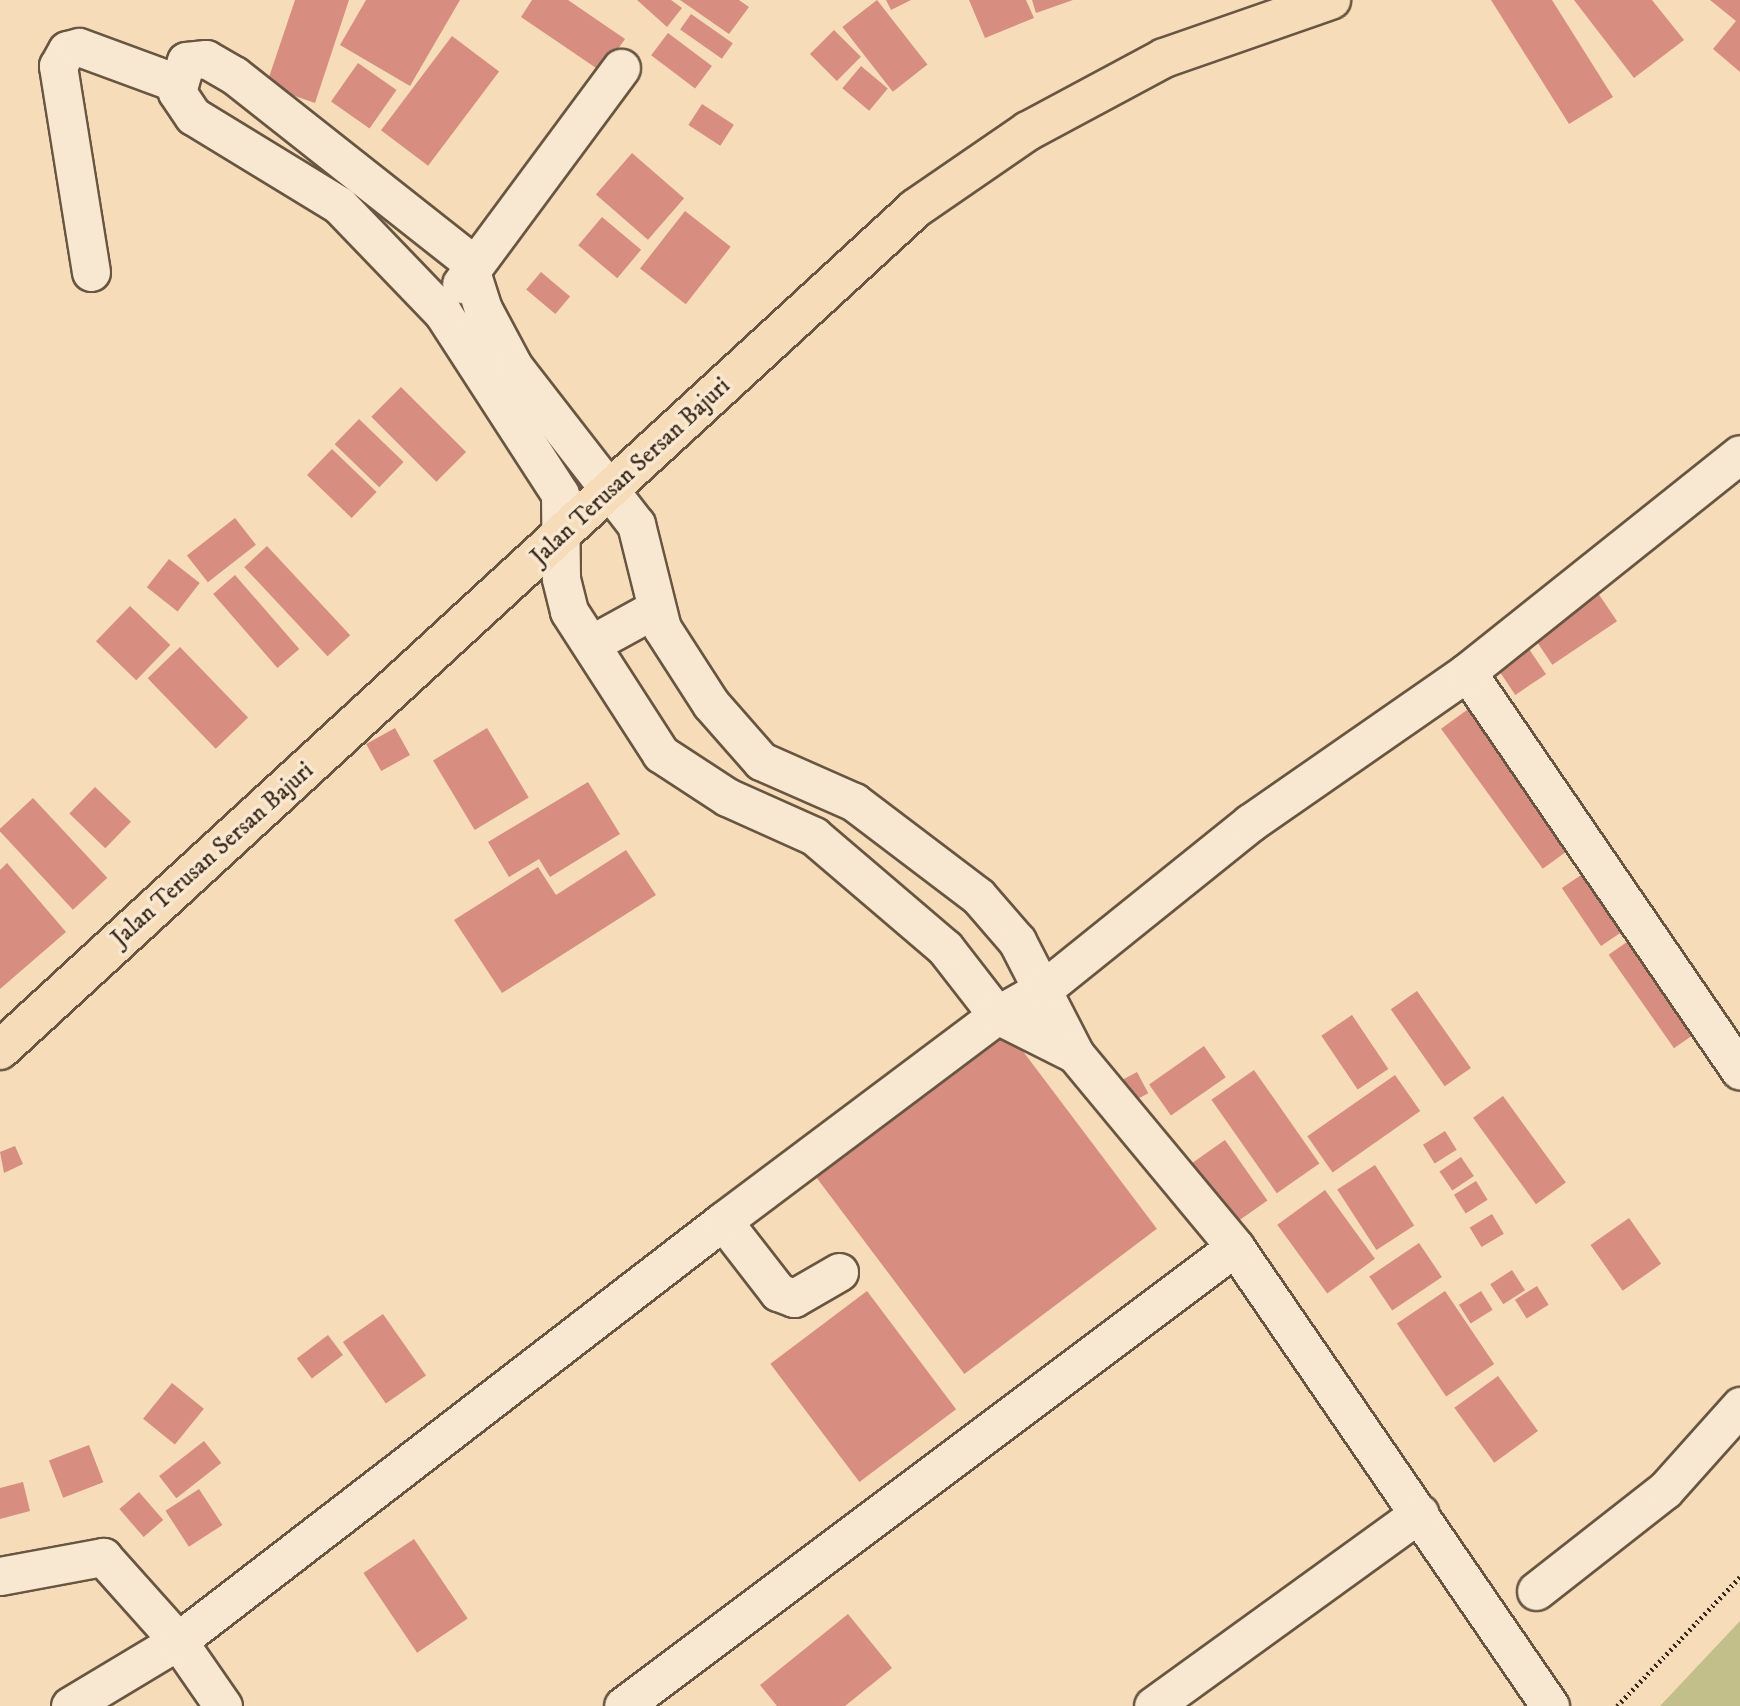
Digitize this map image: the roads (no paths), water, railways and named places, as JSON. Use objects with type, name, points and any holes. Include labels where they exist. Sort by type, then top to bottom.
[{"type":"main road","name":"Jalan Terusan Sersan Bajuri","points":[[0,1050],[563,536],[916,208],[1017,139],[1164,58],[1331,0]]},
{"type":"lane","points":[[91,272],[58,66],[67,50],[79,47],[177,83],[193,116],[340,205],[443,313],[545,465],[560,494],[564,595],[591,644],[660,754],[727,797],[814,836],[945,948],[998,1015],[1075,1054]]},
{"type":"lane","points":[[177,83],[186,61],[217,63],[472,265],[483,309],[514,367],[614,489],[636,524],[655,609],[711,704],[761,761],[854,802],[978,896],[1046,987],[1075,1054],[1235,1247],[1550,1706]]},
{"type":"lane","points":[[443,313],[472,265],[621,68]]},
{"type":"lane","points":[[70,1706],[178,1642],[723,1221],[998,1015],[1046,987],[1250,823],[1466,672],[1740,454]]},
{"type":"lane","points":[[591,644],[655,609]]},
{"type":"lane","points":[[1466,672],[1740,1070]]},
{"type":"lane","points":[[814,836],[854,802]]},
{"type":"lane","points":[[723,1221],[778,1292],[794,1298],[839,1272]]},
{"type":"lane","points":[[623,1706],[1235,1247]]},
{"type":"lane","points":[[1535,1591],[1665,1490],[1740,1406]]},
{"type":"lane","points":[[1153,1706],[1420,1513]]},
{"type":"lane","points":[[0,1576],[103,1557],[178,1642],[223,1706]]}]
